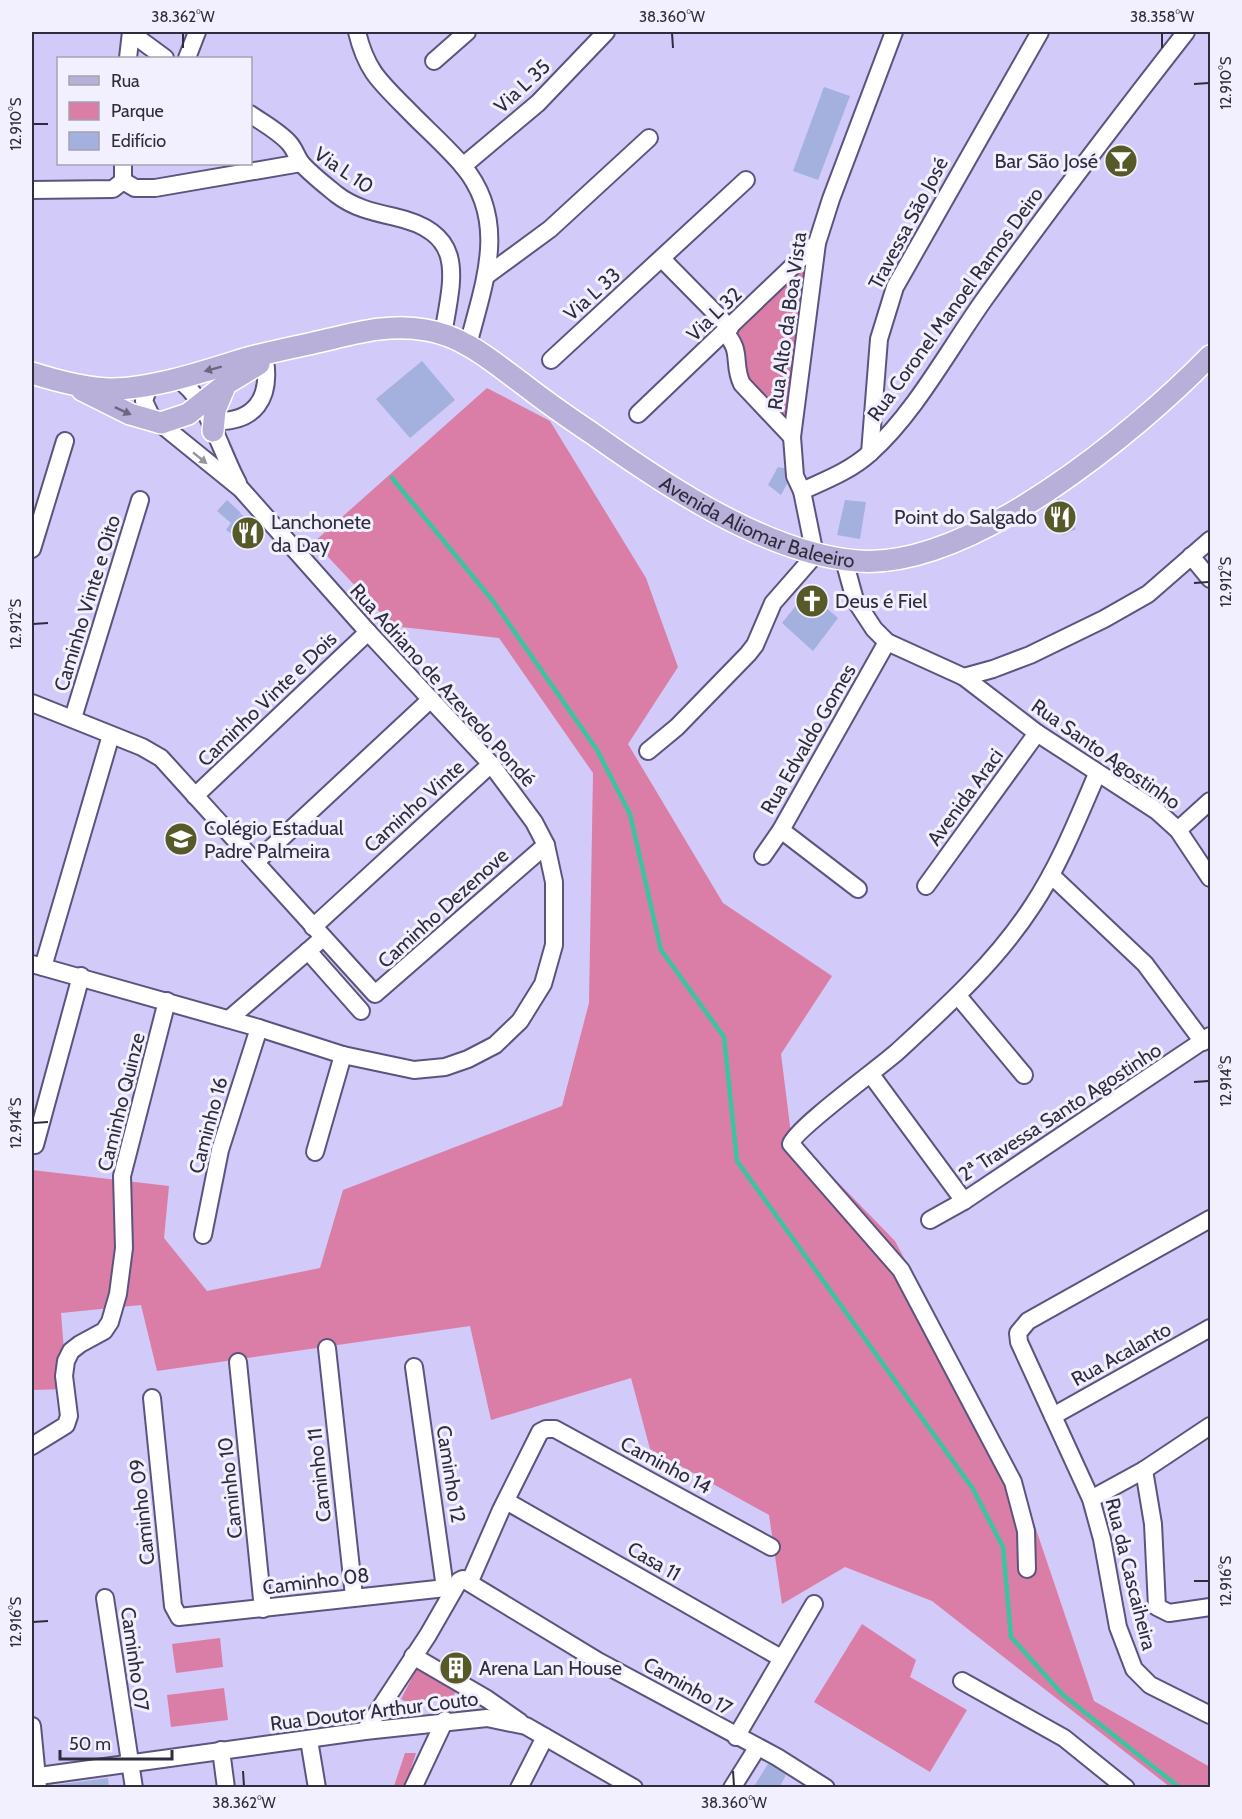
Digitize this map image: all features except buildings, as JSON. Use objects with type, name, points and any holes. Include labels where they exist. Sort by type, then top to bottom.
[{"type":"main road","name":"Avenida Aliomar Baleeiro","points":[[71,385],[110,389],[150,383],[386,328],[425,329],[468,345],[608,446],[713,511],[759,534],[815,555],[862,562],[896,559],[983,529],[1094,457],[1173,395],[1210,356]]},
{"type":"main road","name":"Avenida Aliomar Baleeiro","points":[[32,373],[71,385],[130,414],[161,423],[188,414],[209,419],[226,384],[265,360],[290,349]]},
{"type":"street","points":[[129,57],[131,32]]},
{"type":"street","points":[[131,32],[164,57]]},
{"type":"street","points":[[187,57],[197,32]]},
{"type":"street","points":[[357,32],[369,70],[463,166],[477,186],[487,211],[490,236],[486,276],[468,345]]},
{"type":"street","points":[[434,61],[467,32]]},
{"type":"street","name":"Via L 35","points":[[463,166],[538,103],[606,32]]},
{"type":"street","name":"Rua Alto da Boa Vista","points":[[815,555],[802,491],[792,459],[792,437],[817,243],[831,199],[894,32]]},
{"type":"street","name":"Travessa São José","points":[[870,453],[879,339],[895,286],[1040,32]]},
{"type":"street","name":"Rua Coronel Manoel Ramos Deiro","points":[[802,491],[841,473],[870,453],[906,412],[987,296],[1186,32]]},
{"type":"street","points":[[252,116],[290,144],[301,163]]},
{"type":"street","points":[[486,276],[550,229],[649,138]]},
{"type":"street","name":"Via L 10","points":[[32,190],[118,185],[144,189],[211,171],[301,163],[336,194],[360,209],[410,220],[427,227],[441,238],[448,251],[452,269],[443,334]]},
{"type":"street","points":[[118,185],[123,165]]},
{"type":"street","name":"Via L 33","points":[[551,360],[746,180]]},
{"type":"street","name":"Via L 32","points":[[638,414],[817,243]]},
{"type":"street","points":[[662,259],[728,330],[736,348],[738,376],[742,384],[792,437]]},
{"type":"street","points":[[209,419],[239,418],[255,409],[268,386],[265,360]]},
{"type":"street","name":"Rua Adriano de Azevedo Pondé","points":[[175,378],[190,387],[209,419],[241,489]]},
{"type":"street","name":"Rua Adriano de Azevedo Pondé","points":[[37,965],[229,1019],[343,1055],[414,1070],[445,1066],[468,1059],[495,1045],[520,1021],[543,984],[554,945],[554,882],[546,845],[534,822],[491,764],[368,632],[241,489],[200,458],[147,410],[145,393],[150,383]]},
{"type":"street","points":[[32,549],[65,441]]},
{"type":"street","name":"Caminho Vinte e Oito","points":[[73,718],[140,500]]},
{"type":"street","points":[[964,677],[1030,655],[1104,619],[1148,594],[1210,540]]},
{"type":"street","points":[[648,751],[685,719],[748,654],[755,645],[773,603],[815,555]]},
{"type":"street","points":[[1191,556],[1210,579]]},
{"type":"street","points":[[844,560],[855,600],[874,629],[887,642]]},
{"type":"street","name":"Caminho Vinte e Dois","points":[[195,796],[368,632]]},
{"type":"street","name":"Rua Santo Agostinho","points":[[887,642],[964,677],[1037,733],[1097,774],[1130,792],[1178,830],[1210,878]]},
{"type":"street","name":"Rua Edvaldo Gomes","points":[[763,856],[781,830],[887,642]]},
{"type":"street","points":[[256,862],[431,699]]},
{"type":"street","points":[[32,703],[73,718],[161,758],[318,932]]},
{"type":"street","name":"Avenida Araci","points":[[926,886],[1037,733]]},
{"type":"street","points":[[37,965],[111,735]]},
{"type":"street","name":"Caminho Vinte","points":[[229,1019],[308,951],[318,932],[491,764]]},
{"type":"street","points":[[1027,1569],[1026,1531],[1013,1482],[901,1270],[791,1144],[792,1139],[801,1129],[872,1076],[958,996],[1032,907],[1051,875],[1097,774]]},
{"type":"street","points":[[1178,830],[1210,801]]},
{"type":"street","points":[[781,830],[858,889]]},
{"type":"street","name":"Caminho Dezenove","points":[[318,932],[368,988],[378,994],[504,879],[546,845]]},
{"type":"street","points":[[1051,875],[1145,964],[1207,1039]]},
{"type":"street","points":[[308,951],[361,1011]]},
{"type":"street","points":[[35,1145],[81,976]]},
{"type":"street","points":[[958,996],[1024,1075]]},
{"type":"street","name":"Caminho Quinze","points":[[32,1446],[66,1425],[68,1406],[64,1376],[66,1361],[71,1351],[104,1331],[110,1323],[118,1294],[124,1248],[122,1176],[167,1001]]},
{"type":"street","name":"Caminho 16","points":[[203,1235],[220,1150],[259,1028]]},
{"type":"street","name":"2ª Travessa Santo Agostinho","points":[[930,1220],[964,1201],[1207,1039]]},
{"type":"street","points":[[315,1152],[343,1055]]},
{"type":"street","points":[[872,1076],[964,1201]]},
{"type":"street","name":"Rua da Cascaiheira","points":[[1210,1220],[1028,1321],[1020,1328],[1019,1342],[1091,1499],[1102,1539],[1118,1627],[1134,1669],[1150,1685],[1210,1715]]},
{"type":"street","name":"Rua Acalanto","points":[[1053,1416],[1210,1328]]},
{"type":"street","name":"Caminho 11","points":[[327,1348],[354,1596]]},
{"type":"street","name":"Caminho 10","points":[[238,1362],[263,1609]]},
{"type":"street","name":"Caminho 12","points":[[414,1367],[457,1584]]},
{"type":"street","name":"Caminho 09","points":[[152,1398],[173,1606],[176,1615],[181,1618]]},
{"type":"street","points":[[1091,1499],[1144,1470],[1210,1426]]},
{"type":"street","name":"Caminho 14","points":[[506,1501],[540,1432],[555,1429],[771,1547]]},
{"type":"street","points":[[1144,1470],[1153,1524],[1157,1606],[1169,1613],[1210,1607]]},
{"type":"street","points":[[365,1731],[506,1501]]},
{"type":"street","name":"Casa 11","points":[[506,1501],[781,1658]]},
{"type":"street","name":"Caminho 08","points":[[181,1618],[457,1584]]},
{"type":"street","name":"Caminho 17","points":[[457,1584],[826,1788]]},
{"type":"street","name":"Caminho 07","points":[[105,1598],[134,1788]]},
{"type":"street","points":[[736,1737],[814,1604]]},
{"type":"street","points":[[413,1656],[487,1699],[526,1726]]},
{"type":"street","points":[[962,1681],[1065,1738],[1126,1788]]},
{"type":"street","name":"Rua Doutor Arthur Couto","points":[[35,1780],[130,1762],[309,1740],[445,1720],[487,1718],[526,1726],[628,1786]]},
{"type":"street","points":[[413,1788],[445,1720]]},
{"type":"street","points":[[32,1726],[35,1780]]},
{"type":"street","points":[[519,1788],[545,1737]]},
{"type":"street","points":[[309,1740],[317,1788]]},
{"type":"street","points":[[732,1788],[757,1748]]},
{"type":"street","points":[[221,1750],[226,1788]]},
{"type":"green space","points":[[806,264],[786,420],[743,375],[735,333]]},
{"type":"green space","points":[[487,388],[550,421],[646,578],[678,667],[628,744],[723,903],[832,976],[781,1054],[791,1134],[895,1241],[1016,1470],[1094,1701],[1210,1767],[1210,1787],[1170,1787],[932,1601],[845,1567],[782,1604],[769,1515],[650,1449],[631,1378],[491,1420],[470,1326],[157,1371],[141,1305],[61,1313],[67,1389],[32,1390],[32,1170],[169,1186],[164,1238],[207,1291],[320,1268],[343,1190],[562,1106],[589,1003],[593,773],[499,638],[393,626],[314,542]]},
{"type":"green space","points":[[862,1624],[916,1660],[910,1677],[967,1710],[930,1772],[814,1702]]},
{"type":"green space","points":[[220,1638],[223,1667],[176,1673],[172,1644]]},
{"type":"green space","points":[[418,1666],[460,1687],[452,1697],[412,1705],[401,1699]]},
{"type":"green space","points":[[224,1688],[228,1720],[171,1727],[167,1695]]},
{"type":"green space","points":[[405,1753],[416,1753],[405,1787],[380,1788],[394,1786]]},
{"type":"waterway","points":[[392,478],[493,601],[597,750],[630,814],[661,950],[724,1037],[737,1161],[973,1489],[1003,1547],[1011,1637],[1063,1695],[1180,1788]]},
{"type":"place","name":"Bar São José","points":[[1121,161]]},
{"type":"place","name":"Point do Salgado","points":[[1060,517]]},
{"type":"place","name":"Lanchonete da Day","points":[[248,533]]},
{"type":"place","name":"Deus é Fiel","points":[[812,601]]},
{"type":"place","name":"Colégio Estadual Padre Palmeira","points":[[181,839]]},
{"type":"place","name":"Arena Lan House","points":[[456,1668]]}]
